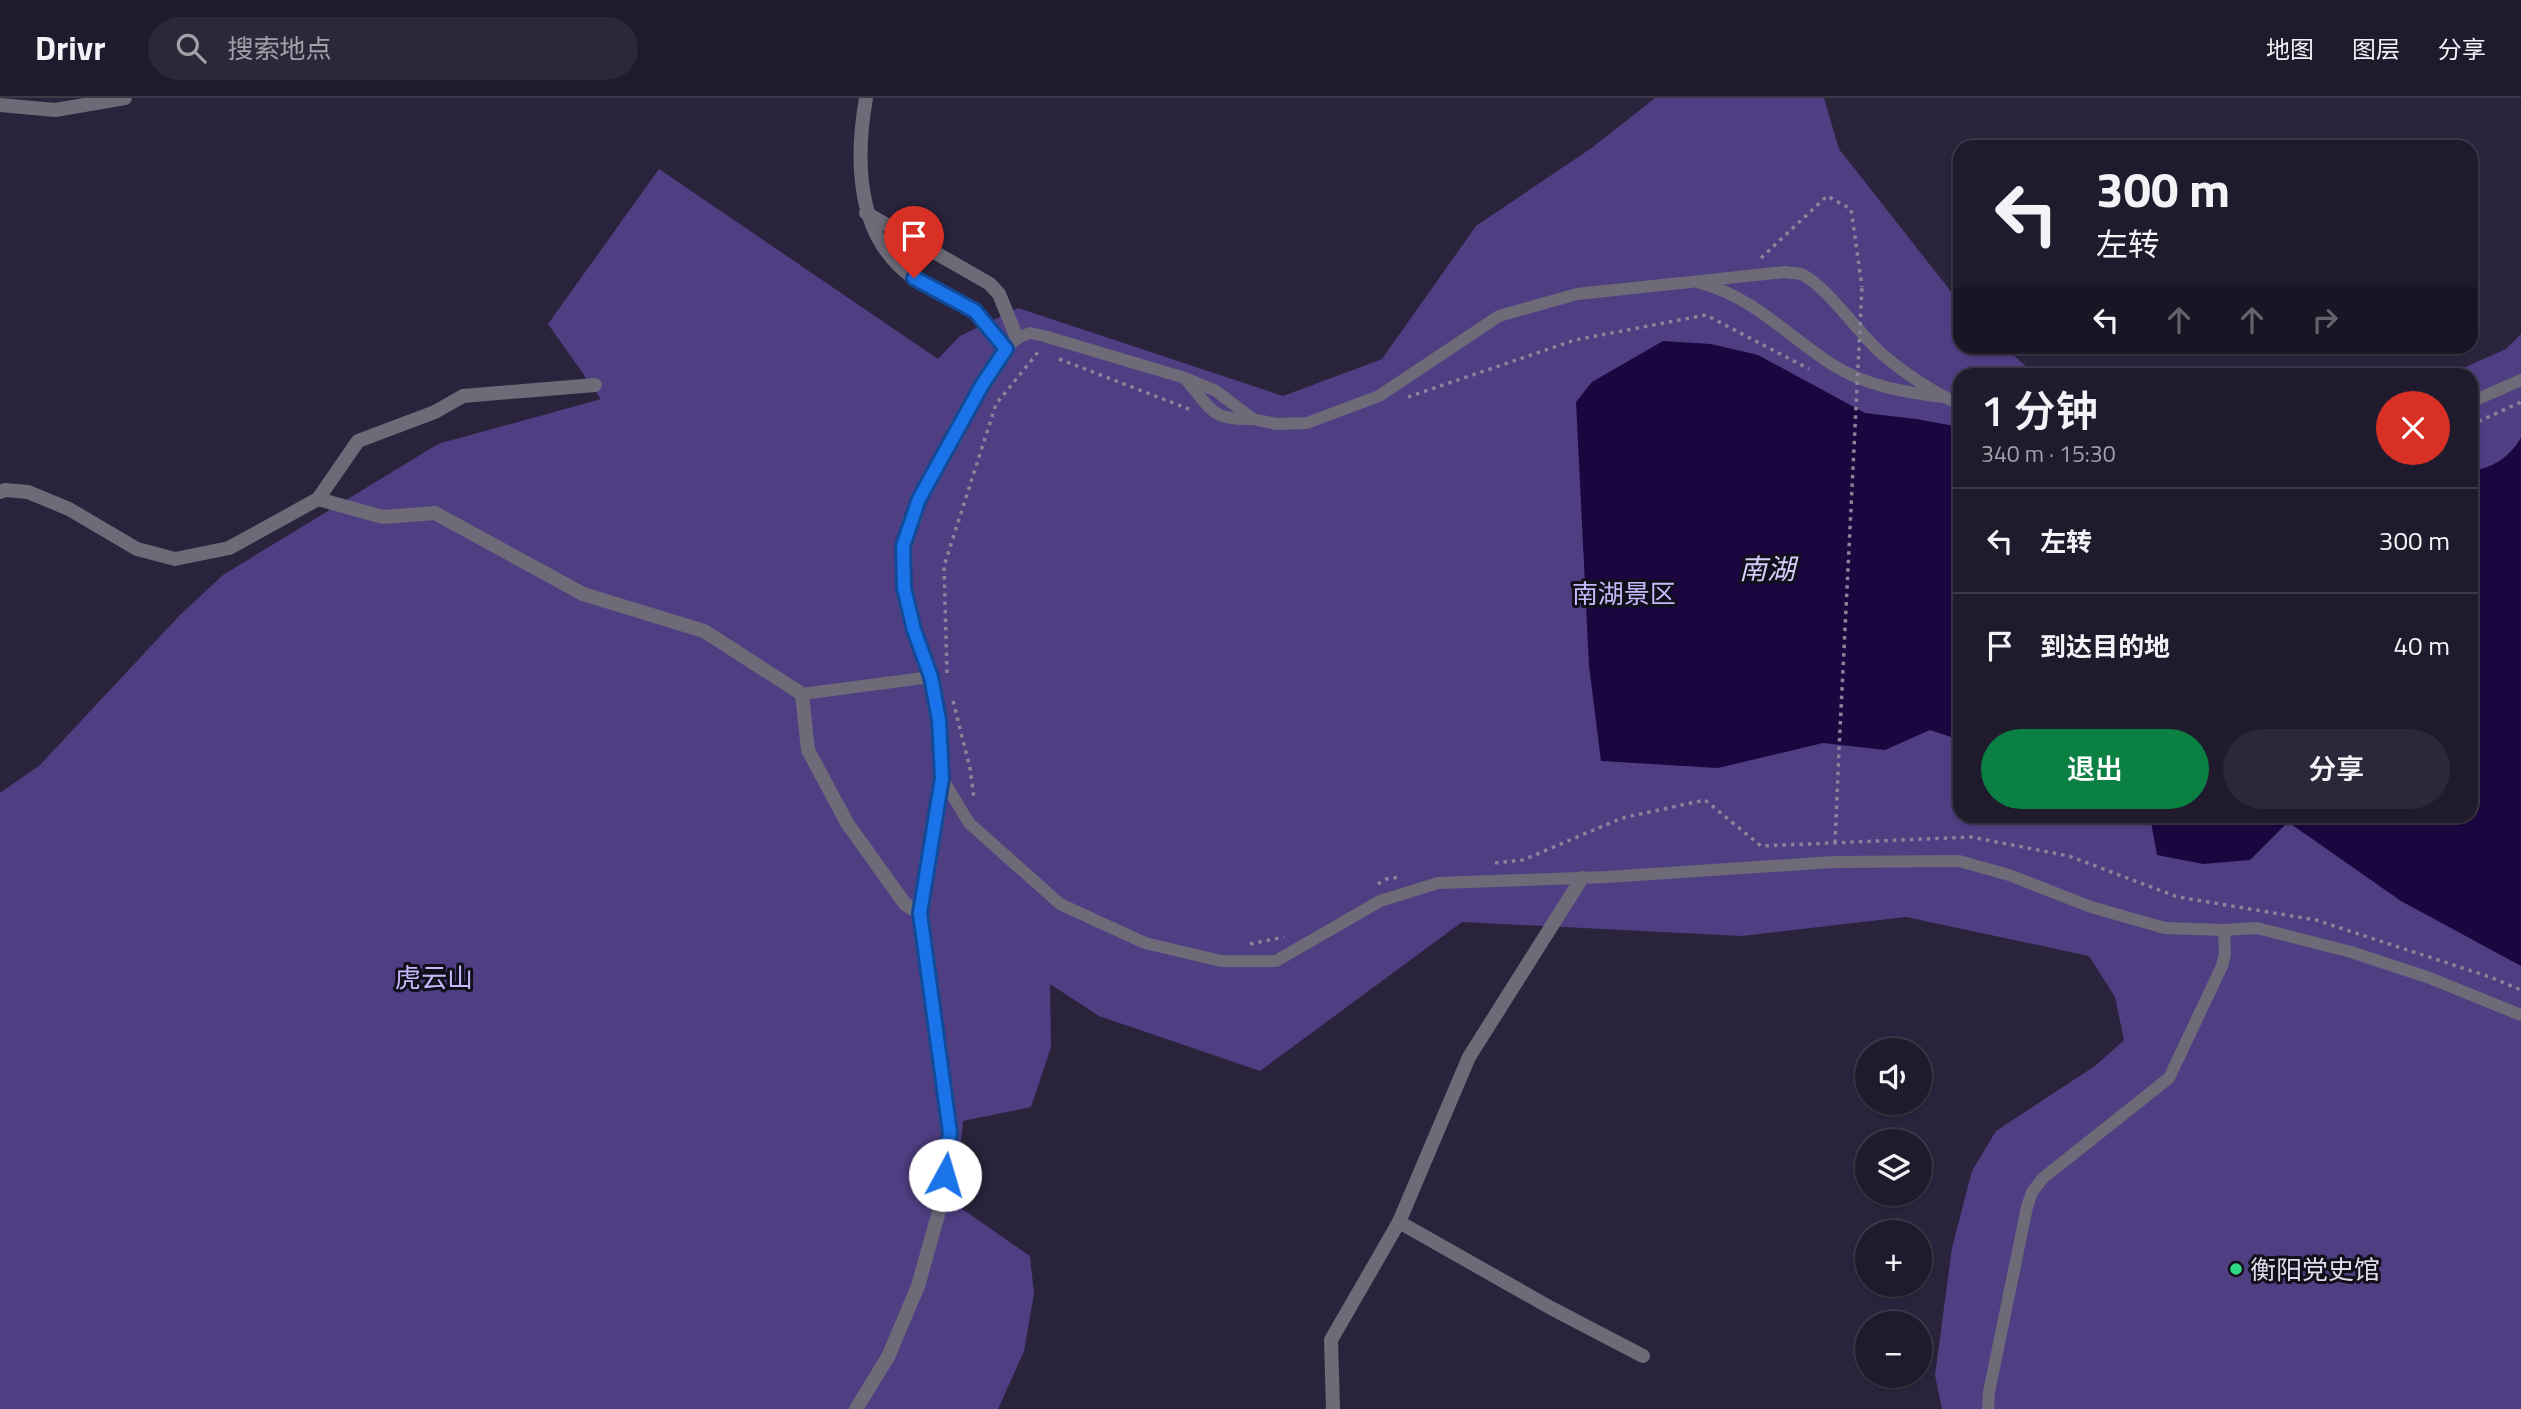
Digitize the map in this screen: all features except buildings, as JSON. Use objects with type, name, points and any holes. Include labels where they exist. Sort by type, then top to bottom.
[{"type":"street","points":[[0,105],[55,110],[125,98]]},
{"type":"street","points":[[866,98],[861,167],[866,213],[885,252],[914,278],[975,311],[1006,349]]},
{"type":"street","points":[[866,213],[990,284],[999,294],[1017,338]]},
{"type":"street","points":[[0,492],[28,492],[69,509],[137,550],[175,559],[229,548],[318,499],[358,441],[435,412],[463,396],[596,385]]},
{"type":"street","points":[[318,499],[383,517],[435,513],[583,594],[704,631],[802,694],[808,750],[834,799],[847,823],[905,904],[920,913]]},
{"type":"street","points":[[856,1409],[888,1357],[918,1286],[943,1196],[950,1133],[920,913],[942,778]]},
{"type":"street","points":[[1333,1409],[1331,1340],[1399,1222],[1469,1057],[1582,878]]},
{"type":"street","points":[[1399,1222],[1551,1308],[1643,1356]]},
{"type":"lane","points":[[1185,378],[1213,412],[1228,419],[1253,419],[1276,424],[1307,423],[1379,396],[1499,316],[1577,294],[1785,272],[1800,274],[1830,298],[1882,354],[1953,401]]},
{"type":"lane","points":[[1693,281],[1729,293],[1756,309],[1835,366],[1870,383],[1945,398]]},
{"type":"lane","points":[[1253,419],[1216,391],[1185,378],[1030,333],[1017,338],[1006,349],[982,385],[919,499],[903,546],[904,588],[914,630],[931,677],[939,720],[942,778],[969,823],[1060,904],[1144,943],[1221,961],[1276,961],[1380,901],[1438,883],[1582,878],[1834,862],[1959,861],[2009,875],[2091,907],[2165,928],[2257,928],[2351,952],[2427,977],[2521,1015]]},
{"type":"lane","points":[[2478,399],[2521,380]]},
{"type":"lane","points":[[802,694],[931,677]]},
{"type":"lane","points":[[1988,1409],[1994,1366],[2032,1192],[2043,1178],[2169,1078],[2222,966],[2225,954],[2224,930]]},
{"type":"path","points":[[1742,276],[1827,195],[1851,209],[1862,287],[1834,862]]},
{"type":"path","points":[[1404,399],[1575,340],[1706,315],[1813,371]]},
{"type":"path","points":[[947,674],[944,566],[996,404],[1037,351],[1193,411]]},
{"type":"path","points":[[1849,387],[1861,393]]},
{"type":"path","points":[[2478,422],[2521,402]]},
{"type":"path","points":[[953,701],[970,768],[975,804]]},
{"type":"path","points":[[1495,863],[1522,860],[1622,818],[1705,800],[1762,846],[1971,837],[2069,856],[2178,897],[2316,920],[2490,977],[2521,990]]},
{"type":"path","points":[[1376,886],[1386,879],[1413,875]]},
{"type":"path","points":[[1249,944],[1289,936]]},
{"type":"green space","points":[[1655,98],[1824,98],[1839,149],[1953,294],[1953,354],[2012,354],[2028,368],[1953,368],[1953,823],[2478,823],[2478,368],[2463,368],[2506,349],[2521,334],[2521,1409],[1942,1409],[1935,1375],[1952,1248],[1972,1171],[1996,1131],[2095,1066],[2124,1040],[2115,997],[2089,956],[1906,917],[1742,936],[1462,922],[1260,1071],[1099,1016],[1050,984],[1051,1047],[1031,1107],[963,1121],[955,1204],[1030,1256],[1034,1294],[1024,1351],[998,1409],[0,1409],[0,793],[40,765],[180,615],[223,575],[438,444],[601,399],[548,324],[659,169],[938,359],[960,336],[1018,308],[1283,396],[1382,359],[1476,226],[1593,147]]},
{"type":"water","name":"南湖","points":[[1663,341],[1711,344],[1758,355],[1865,413],[1953,426],[1953,738],[1930,730],[1885,750],[1823,743],[1718,768],[1601,761],[1589,666],[1576,402],[1592,382]]},
{"type":"water","points":[[2521,438],[2521,966],[2401,901],[2289,823],[2478,823],[2478,469],[2500,460]]},
{"type":"water","points":[[2151,823],[2287,823],[2250,860],[2203,864],[2157,855]]},
{"type":"place","name":"衡阳党史馆","points":[[2236,1269]]},
{"type":"route","points":[[914,278],[975,311],[1006,349],[982,385],[919,499],[903,546],[904,588],[914,630],[931,677],[939,720],[942,778],[920,913],[950,1133],[945,1175]]},
{"type":"park label","name":"南湖景区","points":[[1624,593]]},
{"type":"park label","name":"虎云山","points":[[434,977]]}]
